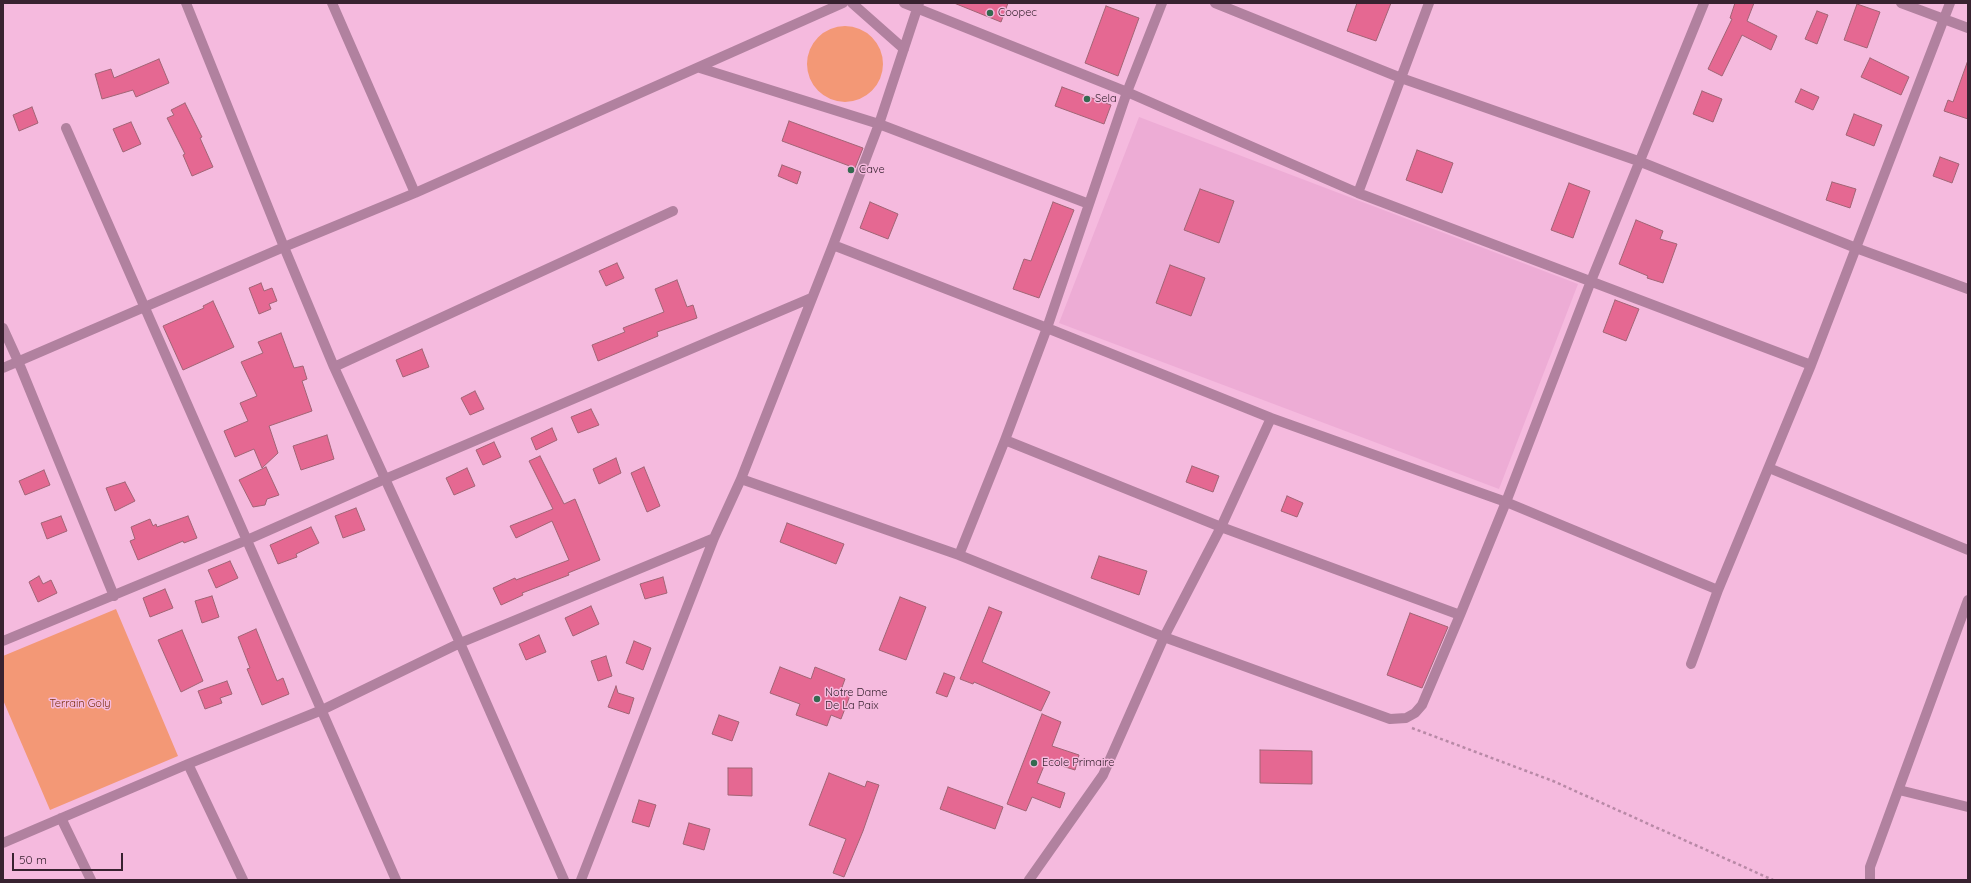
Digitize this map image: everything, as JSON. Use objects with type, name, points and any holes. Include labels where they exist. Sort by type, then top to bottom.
[{"type":"street","points":[[186,3],[334,367],[460,643],[564,880]]},
{"type":"street","points":[[332,3],[415,193]]},
{"type":"street","points":[[3,368],[284,247],[415,193],[700,68],[843,3]]},
{"type":"street","points":[[852,3],[904,49]]},
{"type":"street","points":[[904,3],[918,5],[1127,92],[1358,193],[1811,364]]},
{"type":"street","points":[[959,555],[1005,440],[1047,328],[1127,92],[1162,3]]},
{"type":"street","points":[[1215,3],[1401,78],[1641,162],[1856,248],[1968,289]]},
{"type":"street","points":[[1358,193],[1429,3]]},
{"type":"street","points":[[741,479],[959,555],[1164,637],[1390,719],[1406,718],[1422,705],[1460,615],[1506,502],[1591,281],[1641,162],[1704,3]]},
{"type":"street","points":[[1901,3],[1968,28]]},
{"type":"street","points":[[1691,664],[1718,590],[1811,364],[1950,3]]},
{"type":"street","points":[[581,880],[714,538],[741,479],[833,245],[879,124],[918,5]]},
{"type":"street","points":[[700,68],[879,124],[1089,204]]},
{"type":"street","points":[[66,128],[396,880]]},
{"type":"street","points":[[334,367],[673,211]]},
{"type":"street","points":[[833,245],[1047,328],[1270,418],[1506,502],[1718,590]]},
{"type":"street","points":[[3,641],[247,540],[385,479],[811,298]]},
{"type":"street","points":[[3,328],[18,361],[114,596]]},
{"type":"street","points":[[1029,880],[1103,775],[1164,637],[1221,527],[1270,418]]},
{"type":"street","points":[[1005,440],[1221,527],[1460,615]]},
{"type":"street","points":[[1769,468],[1968,550]]},
{"type":"street","points":[[3,843],[188,764],[322,710],[460,643],[714,538]]},
{"type":"street","points":[[1870,880],[1870,867],[1968,600]]},
{"type":"street","points":[[188,764],[243,880]]},
{"type":"street","points":[[1899,790],[1968,807]]},
{"type":"street","points":[[61,818],[91,880]]},
{"type":"path","points":[[1411,728],[1553,781],[1773,880]]},
{"type":"shaded area","points":[[1139,117],[1578,284],[1499,489],[1059,323]]},
{"type":"green space","points":[[845,26],[860,29],[872,37],[880,49],[883,64],[880,79],[872,91],[860,99],[845,102],[830,99],[818,91],[810,79],[807,64],[810,49],[818,37],[830,29]]},
{"type":"green space","name":"Terrain Goly","points":[[116,609],[178,756],[50,810],[3,700],[3,656]]},
{"type":"building","name":"Coopec","points":[[954,3],[1008,3],[1001,22]]},
{"type":"building","points":[[1357,3],[1391,3],[1376,41],[1347,31]]},
{"type":"building","points":[[1735,3],[1754,3],[1747,21],[1777,36],[1771,50],[1742,35],[1722,76],[1708,69],[1732,19],[1730,18]]},
{"type":"building","points":[[1857,4],[1880,12],[1867,48],[1844,40]]},
{"type":"building","points":[[1106,6],[1139,18],[1118,76],[1085,63]]},
{"type":"building","points":[[1817,11],[1828,15],[1817,44],[1805,39]]},
{"type":"building","points":[[1870,58],[1909,77],[1901,95],[1861,77]]},
{"type":"building","points":[[159,59],[169,83],[136,97],[133,90],[102,99],[95,74],[111,69],[114,78]]},
{"type":"building","points":[[1967,63],[1968,119],[1944,111],[1948,100],[1953,102]]},
{"type":"building","points":[[1062,87],[1111,105],[1104,124],[1055,106]]},
{"type":"building","points":[[1801,89],[1819,97],[1813,110],[1795,102]]},
{"type":"building","points":[[1702,91],[1722,99],[1713,122],[1693,114]]},
{"type":"building","points":[[185,103],[202,137],[200,138],[213,167],[192,176],[183,155],[185,154],[167,118],[174,115],[171,110]]},
{"type":"building","points":[[32,107],[38,123],[19,131],[13,115]]},
{"type":"building","points":[[1854,114],[1882,125],[1874,146],[1846,135]]},
{"type":"building","points":[[789,121],[863,148],[855,168],[782,141]]},
{"type":"building","points":[[131,122],[141,144],[123,152],[113,129]]},
{"type":"building","points":[[1417,150],[1453,163],[1442,193],[1406,180]]},
{"type":"building","points":[[1940,157],[1959,164],[1952,183],[1933,176]]},
{"type":"building","points":[[782,165],[801,172],[797,184],[778,176]]},
{"type":"building","points":[[1832,182],[1856,189],[1850,208],[1826,200]]},
{"type":"building","points":[[1569,183],[1590,191],[1573,238],[1551,230]]},
{"type":"building","points":[[1200,189],[1234,201],[1219,243],[1184,230]]},
{"type":"building","points":[[870,202],[898,214],[888,239],[860,228]]},
{"type":"building","points":[[1053,202],[1074,210],[1039,298],[1013,289],[1024,259],[1031,261]]},
{"type":"building","points":[[1636,220],[1663,231],[1660,239],[1677,244],[1663,283],[1647,278],[1648,276],[1619,264]]},
{"type":"building","points":[[617,263],[624,278],[606,286],[599,271]]},
{"type":"building","points":[[1170,265],[1205,278],[1191,316],[1156,303]]},
{"type":"building","points":[[677,280],[687,307],[693,305],[697,318],[657,332],[658,336],[598,361],[592,345],[625,332],[623,328],[664,312],[655,289]]},
{"type":"building","points":[[261,283],[264,291],[272,288],[277,301],[269,304],[271,309],[259,314],[249,288]]},
{"type":"building","points":[[1615,300],[1639,309],[1626,341],[1603,332]]},
{"type":"building","points":[[213,301],[234,347],[183,370],[163,326],[204,308],[203,306]]},
{"type":"building","points":[[281,333],[294,368],[303,366],[307,379],[302,381],[312,411],[269,426],[278,453],[262,468],[254,449],[235,457],[224,431],[248,421],[240,403],[257,396],[241,362],[263,353],[258,342]]},
{"type":"building","points":[[422,349],[429,367],[403,377],[396,360]]},
{"type":"building","points":[[475,391],[484,409],[470,415],[461,398]]},
{"type":"building","points":[[591,409],[599,425],[578,433],[571,417]]},
{"type":"building","points":[[552,428],[557,440],[536,450],[531,438]]},
{"type":"building","points":[[327,435],[334,459],[301,470],[293,446]]},
{"type":"building","points":[[494,442],[501,457],[483,465],[476,450]]},
{"type":"building","points":[[540,456],[564,504],[575,499],[600,560],[568,573],[569,575],[522,593],[523,595],[501,605],[493,588],[515,578],[516,580],[569,560],[552,521],[516,538],[510,526],[553,509],[529,461]]},
{"type":"building","points":[[616,458],[621,473],[599,484],[593,469]]},
{"type":"building","points":[[1192,466],[1219,476],[1213,492],[1186,482]]},
{"type":"building","points":[[266,467],[279,495],[267,499],[265,505],[253,507],[239,480]]},
{"type":"building","points":[[644,467],[660,506],[647,512],[631,473]]},
{"type":"building","points":[[467,468],[475,486],[454,495],[446,478]]},
{"type":"building","points":[[44,470],[50,485],[25,495],[19,481]]},
{"type":"building","points":[[125,482],[135,501],[115,511],[106,488]]},
{"type":"building","points":[[1287,496],[1303,503],[1297,517],[1281,511]]},
{"type":"building","points":[[356,508],[365,530],[343,538],[335,516]]},
{"type":"building","points":[[61,516],[67,531],[47,539],[41,523]]},
{"type":"building","points":[[188,516],[197,538],[184,543],[183,541],[138,560],[130,541],[135,539],[131,527],[150,519],[153,526],[156,524],[157,527]]},
{"type":"building","points":[[787,523],[844,544],[836,564],[780,542]]},
{"type":"building","points":[[311,527],[319,543],[296,554],[297,557],[278,564],[270,545]]},
{"type":"building","points":[[1099,556],[1147,571],[1139,595],[1091,578]]},
{"type":"building","points":[[230,561],[238,578],[216,588],[208,570]]},
{"type":"building","points":[[39,576],[43,584],[51,580],[57,593],[38,602],[29,582]]},
{"type":"building","points":[[663,577],[667,593],[645,599],[640,584]]},
{"type":"building","points":[[165,589],[173,608],[150,617],[143,598]]},
{"type":"building","points":[[212,596],[219,617],[202,623],[195,601]]},
{"type":"building","points":[[900,597],[926,607],[906,660],[879,650]]},
{"type":"building","points":[[591,606],[599,624],[573,636],[565,618]]},
{"type":"building","points":[[989,607],[1002,612],[982,662],[1050,692],[1041,711],[974,682],[973,684],[960,679]]},
{"type":"building","points":[[1410,613],[1448,627],[1422,688],[1387,675]]},
{"type":"building","points":[[256,629],[277,681],[283,678],[289,694],[262,705],[247,669],[250,668],[238,637]]},
{"type":"building","points":[[182,630],[203,681],[181,692],[158,640]]},
{"type":"building","points":[[539,635],[546,652],[526,660],[519,644]]},
{"type":"building","points":[[634,641],[651,648],[643,670],[626,663]]},
{"type":"building","points":[[606,656],[612,676],[598,681],[591,661]]},
{"type":"building","name":"Notre Dame De La Paix","points":[[780,667],[811,679],[815,667],[845,679],[841,690],[851,693],[841,719],[831,715],[827,726],[796,715],[800,704],[770,693]]},
{"type":"building","points":[[944,673],[955,677],[947,697],[936,693]]},
{"type":"building","points":[[227,681],[232,694],[220,698],[222,703],[205,709],[198,691]]},
{"type":"building","points":[[616,686],[618,693],[634,698],[629,714],[608,707]]},
{"type":"building","name":"Ecole Primaire","points":[[1042,714],[1061,722],[1052,746],[1079,755],[1075,770],[1046,761],[1037,783],[1065,793],[1060,808],[1032,797],[1026,811],[1007,804]]},
{"type":"building","points":[[719,715],[739,722],[732,741],[712,734]]},
{"type":"building","points":[[1260,750],[1312,751],[1312,784],[1260,783]]},
{"type":"building","points":[[728,768],[752,768],[752,796],[728,795]]},
{"type":"building","points":[[829,773],[865,787],[867,781],[879,785],[863,831],[844,877],[833,873],[846,839],[809,825]]},
{"type":"building","points":[[948,787],[1003,807],[995,829],[940,809]]},
{"type":"building","points":[[639,800],[656,805],[649,827],[632,822]]},
{"type":"building","points":[[689,823],[710,829],[704,850],[683,844]]},
{"type":"place","name":"Coopec","points":[[990,13]]},
{"type":"place","name":"Sela","points":[[1087,99]]},
{"type":"place","name":"Cave","points":[[851,170]]},
{"type":"place","name":"Notre Dame De La Paix","points":[[817,699]]},
{"type":"place","name":"Ecole Primaire","points":[[1034,763]]}]
